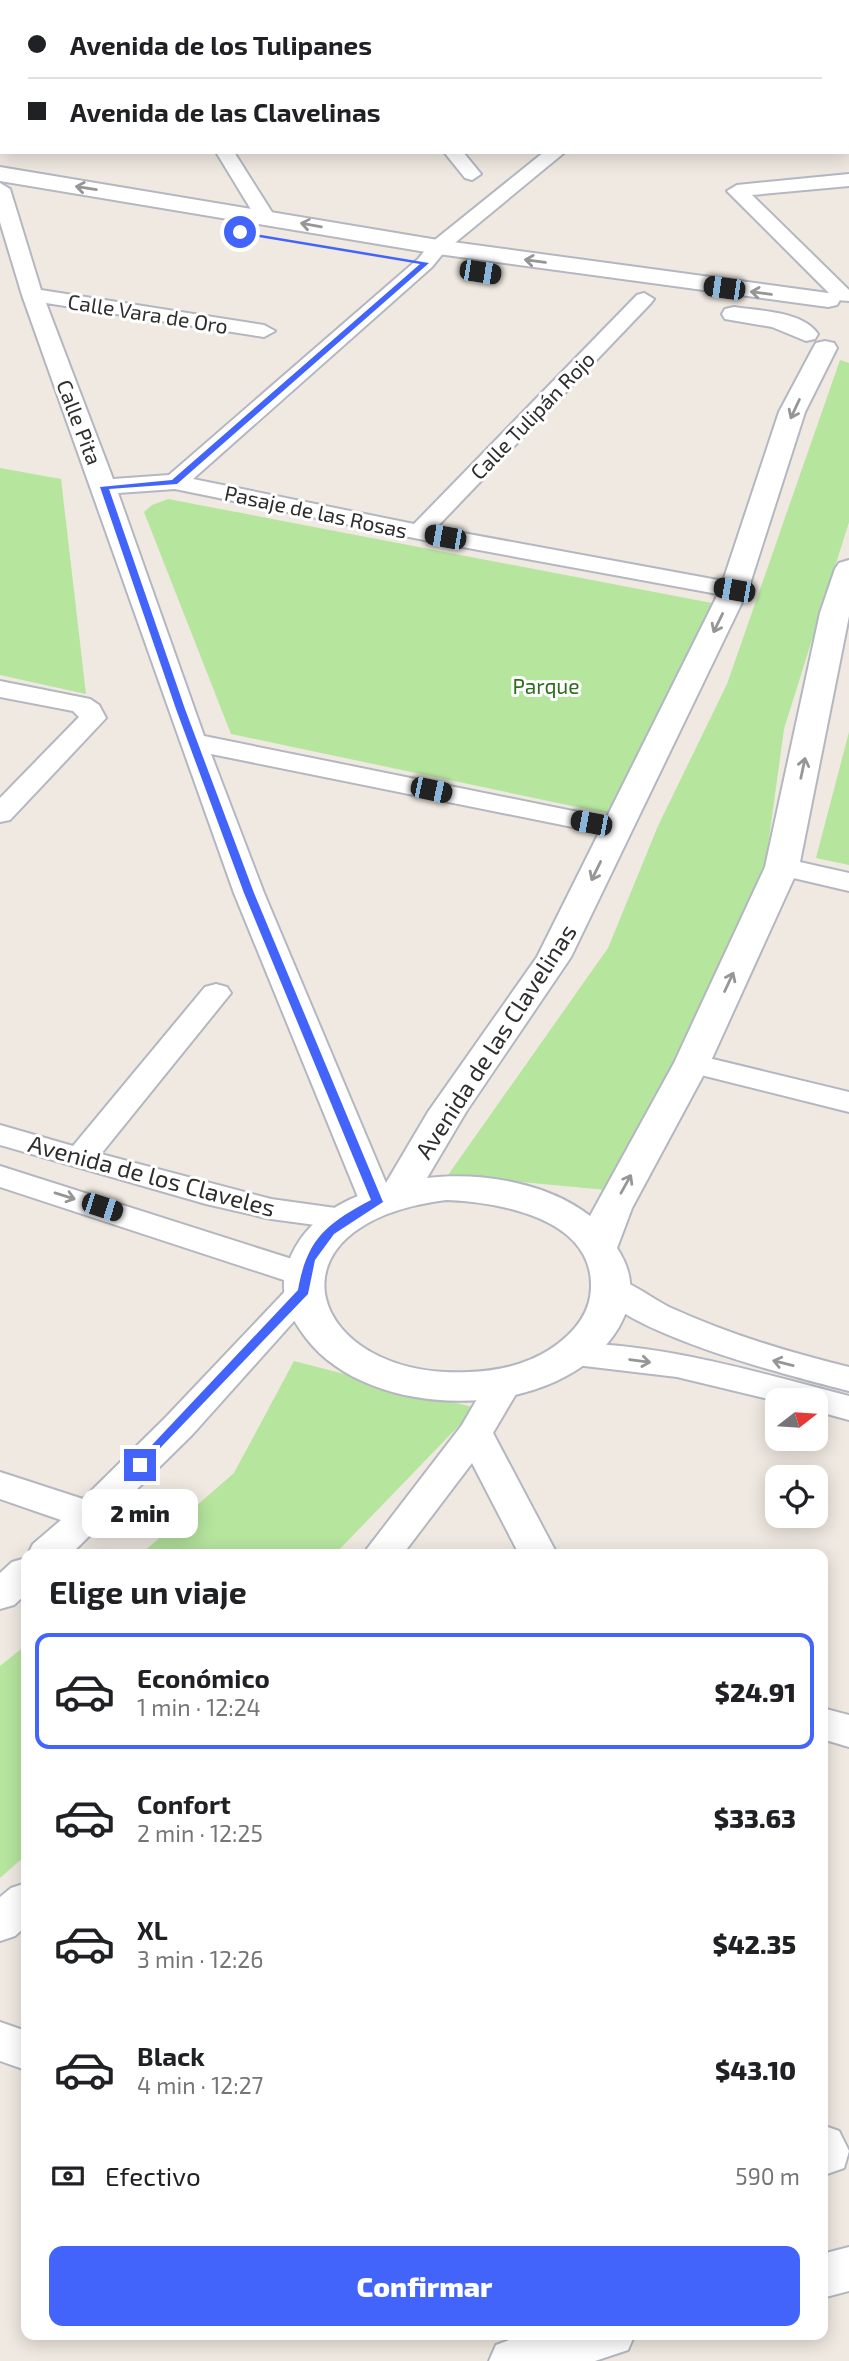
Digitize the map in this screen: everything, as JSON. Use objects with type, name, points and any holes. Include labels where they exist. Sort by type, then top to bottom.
[{"type":"street","points":[[226,154],[265,217]]},
{"type":"street","points":[[455,154],[472,174]]},
{"type":"street","points":[[175,482],[431,255],[554,154]]},
{"type":"street","points":[[840,297],[819,272],[737,191],[849,180]]},
{"type":"street","points":[[0,187],[265,217],[431,255],[671,303]]},
{"type":"street","points":[[0,187],[431,255],[840,297]]},
{"type":"street","name":"Calle Pita","points":[[0,187],[32,295],[104,487],[192,742],[373,1205]]},
{"type":"street","points":[[819,272],[849,269]]},
{"type":"street","name":"Calle Vara de Oro","points":[[32,295],[264,331]]},
{"type":"street","name":"Avenida de las Clavelinas","points":[[304,1283],[318,1245],[373,1205],[447,1112],[554,957],[734,590],[792,412],[826,346],[803,319],[807,312],[840,297]]},
{"type":"street","name":"Calle Tulipán Rojo","points":[[419,532],[645,299]]},
{"type":"street","points":[[711,310],[778,321],[826,346]]},
{"type":"street","name":"Pasaje de las Rosas","points":[[104,487],[175,482],[419,532],[734,590]]},
{"type":"street","points":[[598,1246],[613,1209],[692,1063],[782,867],[842,614],[849,569]]},
{"type":"street","points":[[0,689],[81,705],[90,711],[93,718],[0,814]]},
{"type":"street","points":[[192,742],[617,828]]},
{"type":"street","points":[[782,867],[849,882]]},
{"type":"street","points":[[81,1157],[216,993]]},
{"type":"street","points":[[692,1063],[849,1102]]},
{"type":"street","name":"Avenida de los Claveles","points":[[0,1135],[271,1209],[373,1205]]},
{"type":"street","name":"Avenida de los Claveles","points":[[0,1176],[304,1283]]},
{"type":"street","points":[[304,1283],[312,1317],[324,1335],[341,1351],[362,1365],[388,1375],[436,1385],[476,1386],[505,1382],[542,1371],[572,1355],[602,1324],[612,1288],[608,1266],[598,1246],[567,1217],[523,1198],[472,1188],[446,1188],[373,1205]]},
{"type":"street","points":[[53,1549],[90,1516],[304,1283]]},
{"type":"street","points":[[612,1288],[655,1314],[756,1356],[849,1379]]},
{"type":"street","points":[[572,1355],[598,1355],[695,1369],[849,1408]]},
{"type":"street","points":[[386,1549],[475,1433],[505,1382]]},
{"type":"street","points":[[475,1433],[535,1549]]},
{"type":"street","points":[[0,1485],[90,1516]]},
{"type":"street","points":[[0,1595],[21,1576]]},
{"type":"street","points":[[828,1725],[849,1731]]},
{"type":"street","points":[[0,1923],[21,1904]]},
{"type":"street","points":[[0,2041],[21,2049]]},
{"type":"street","points":[[828,2274],[849,2269]]},
{"type":"street","points":[[514,2361],[589,2340]]},
{"type":"green space","points":[[840,360],[849,363],[849,522],[784,729],[764,875],[667,1090],[606,1190],[448,1175],[608,948],[658,826],[727,684]]},
{"type":"green space","points":[[0,468],[61,479],[86,694],[0,675]]},
{"type":"green space","name":"Parque","points":[[168,499],[717,604],[620,816],[231,734],[144,512],[152,505]]},
{"type":"green space","points":[[849,732],[849,865],[816,858]]},
{"type":"green space","points":[[294,1361],[476,1408],[340,1549],[147,1549],[234,1473]]},
{"type":"green space","points":[[21,1649],[21,1859],[0,1878],[0,1666]]},
{"type":"route","points":[[140,1465],[304,1291],[309,1260],[330,1231],[345,1218],[377,1202],[249,893],[180,709],[104,487],[175,482],[425,263],[240,232]]}]
